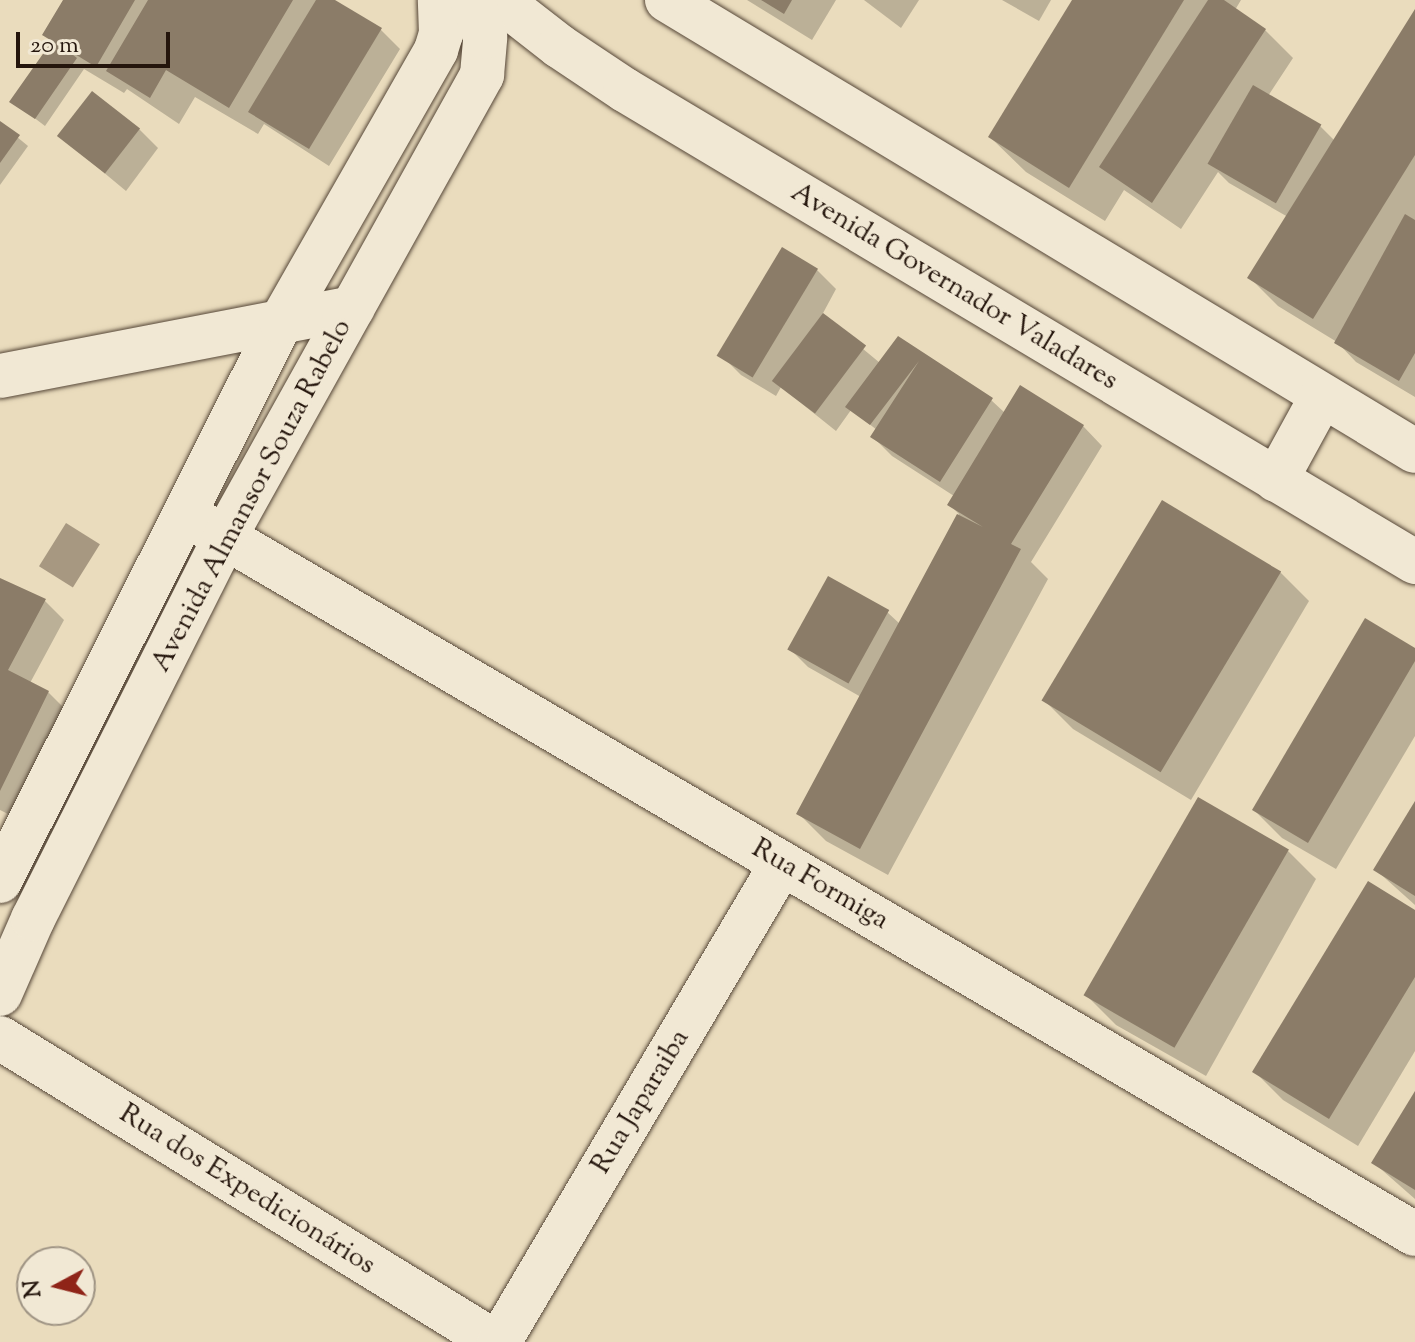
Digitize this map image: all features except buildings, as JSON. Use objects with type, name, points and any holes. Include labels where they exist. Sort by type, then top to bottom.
[{"type":"street","name":"Avenida Almansor Souza Rabelo","points":[[0,881],[281,322],[436,50],[441,34],[440,0]]},
{"type":"street","name":"Avenida Almansor Souza Rabelo","points":[[0,994],[33,919],[225,537],[482,75],[485,37],[472,0]]},
{"type":"street","name":"Avenida Governador Valadares","points":[[500,0],[559,46],[625,90],[1415,562]]},
{"type":"street","points":[[667,0],[1415,451]]},
{"type":"street","points":[[0,376],[353,308]]},
{"type":"street","points":[[1276,480],[1322,396]]},
{"type":"street","name":"Rua Formiga","points":[[185,514],[1415,1234]]},
{"type":"street","name":"Rua Japaraiba","points":[[497,1342],[782,863]]},
{"type":"street","name":"Rua dos Expedicionários","points":[[0,1038],[497,1342]]},
{"type":"shaded area","points":[[66,523],[100,544],[73,587],[39,566]]}]
